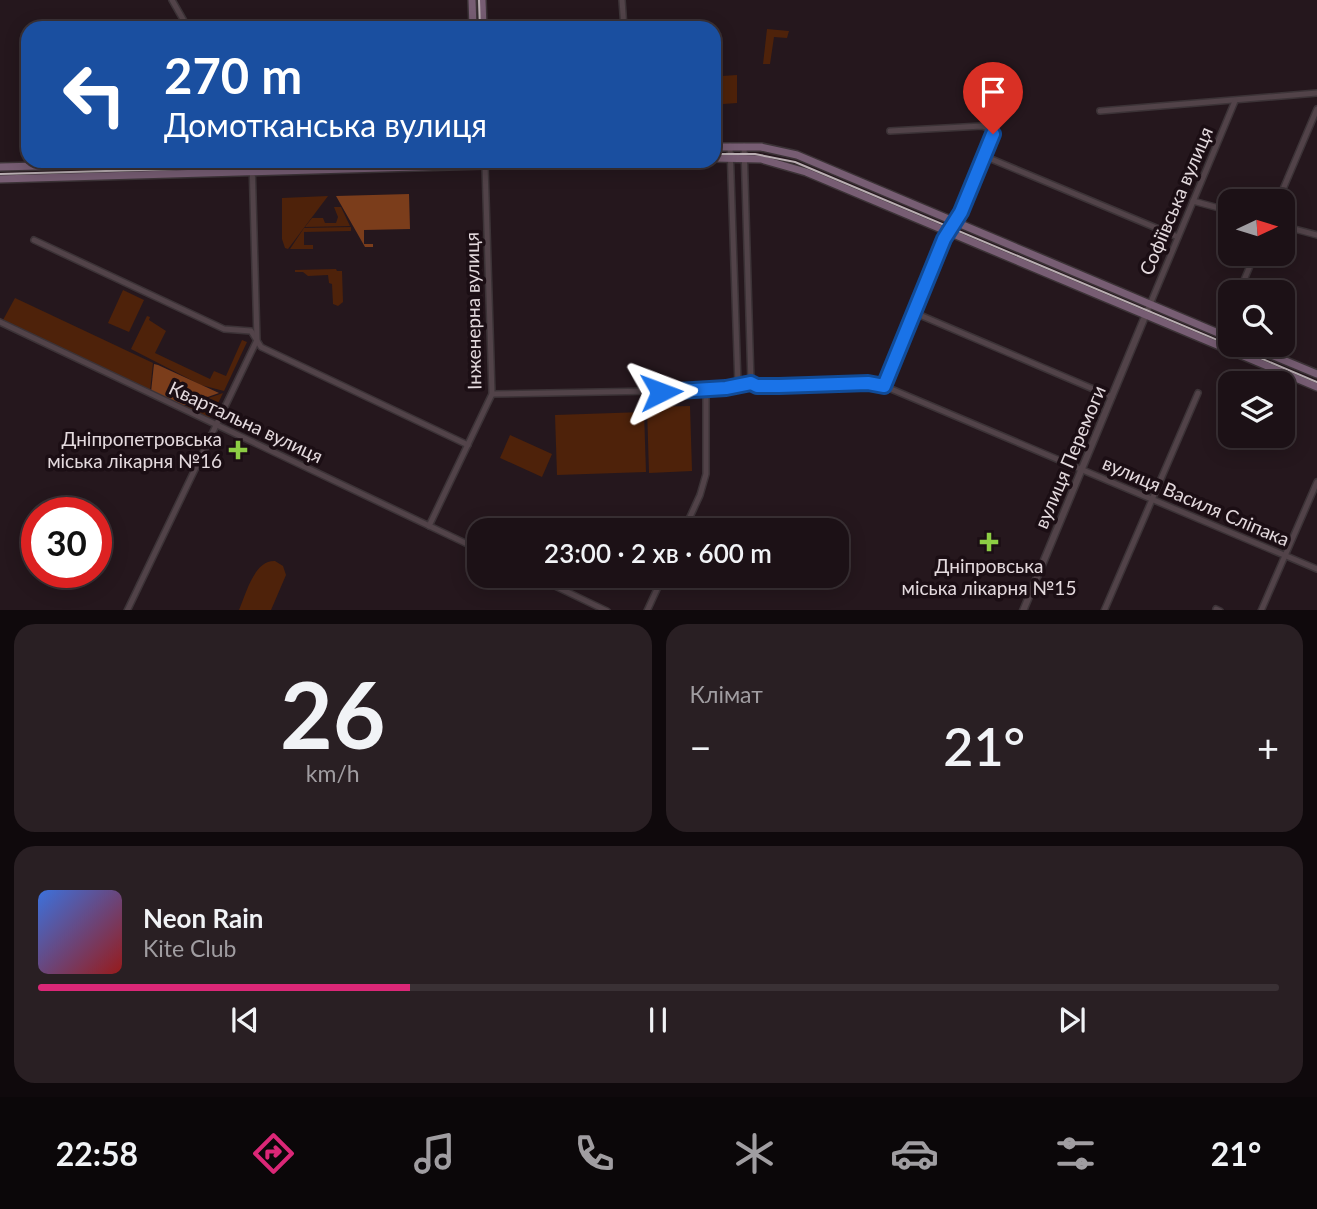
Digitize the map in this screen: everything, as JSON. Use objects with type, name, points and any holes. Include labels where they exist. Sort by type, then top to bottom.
[{"type":"main road","points":[[472,0],[473,21]]},
{"type":"main road","points":[[482,0],[483,21]]},
{"type":"main road","points":[[721,147],[768,148],[797,155],[1218,333]]},
{"type":"main road","points":[[721,158],[771,161],[794,167],[1317,387]]},
{"type":"main road","points":[[0,167],[21,167]]},
{"type":"main road","points":[[0,178],[320,168]]},
{"type":"main road","points":[[1276,357],[1317,374]]},
{"type":"street","points":[[172,0],[184,21]]},
{"type":"street","points":[[622,0],[624,21]]},
{"type":"street","points":[[1100,111],[1317,93]]},
{"type":"street","name":"Софіївська вулиця","points":[[1146,314],[1235,101]]},
{"type":"street","points":[[1283,189],[1317,109]]},
{"type":"street","points":[[884,386],[984,156],[994,126],[890,131]]},
{"type":"street","points":[[730,146],[738,385]]},
{"type":"street","points":[[744,146],[751,383]]},
{"type":"street","points":[[984,156],[1178,237]]},
{"type":"street","points":[[62,168],[63,177]]},
{"type":"street","points":[[200,168],[200,173]]},
{"type":"street","points":[[127,610],[257,340],[252,168]]},
{"type":"street","name":"Інженерна вулиця","points":[[429,526],[492,394],[484,168]]},
{"type":"street","points":[[1193,201],[1218,208]]},
{"type":"street","points":[[1295,229],[1317,235]]},
{"type":"street","points":[[34,240],[224,330],[251,331],[261,347],[468,445]]},
{"type":"street","points":[[915,313],[1112,397]]},
{"type":"street","name":"вулиця Перемоги","points":[[1023,610],[1146,314]]},
{"type":"street","name":"Квартальна вулиця","points":[[0,321],[467,544]]},
{"type":"street","name":"вулиця Василя Сліпака","points":[[492,394],[706,390],[751,383],[757,386],[868,383],[884,386],[1317,569]]},
{"type":"street","points":[[689,518],[706,474],[706,390]]},
{"type":"street","points":[[1104,610],[1198,393]]},
{"type":"street","points":[[1261,610],[1317,482]]},
{"type":"street","points":[[559,588],[605,610]]},
{"type":"street","points":[[646,610],[657,588]]},
{"type":"shaded area","points":[[767,29],[789,31],[787,38],[774,37],[770,64],[763,64]]},
{"type":"shaded area","points":[[737,75],[737,103],[723,104],[722,76]]},
{"type":"shaded area","points":[[409,194],[410,229],[364,230],[364,244],[373,244],[373,247],[365,247],[336,196]]},
{"type":"shaded area","points":[[328,196],[288,249],[285,248],[282,239],[282,198]]},
{"type":"shaded area","points":[[334,207],[341,207],[350,226],[305,227],[312,218],[323,218],[325,223],[336,223],[338,217]]},
{"type":"shaded area","points":[[351,227],[351,231],[304,232],[304,245],[313,245],[313,249],[290,249],[304,228]]},
{"type":"shaded area","points":[[295,270],[342,271],[343,302],[338,306],[333,304],[332,284],[329,283],[328,275],[308,276],[303,272],[295,272]]},
{"type":"shaded area","points":[[123,290],[144,300],[129,332],[108,323]]},
{"type":"shaded area","points":[[15,298],[153,363],[150,391],[3,320]]},
{"type":"shaded area","points":[[147,316],[166,331],[155,353],[210,379],[214,371],[226,376],[242,340],[247,342],[224,391],[201,385],[131,349]]},
{"type":"shaded area","points":[[154,364],[219,393],[182,406],[151,392]]},
{"type":"shaded area","points":[[223,393],[212,416],[207,418],[183,407]]},
{"type":"shaded area","points":[[690,406],[692,471],[649,473],[647,407]]},
{"type":"shaded area","points":[[644,412],[646,472],[557,475],[555,415]]},
{"type":"shaded area","points":[[510,435],[552,454],[542,477],[500,458]]},
{"type":"shaded area","points":[[275,561],[283,566],[286,575],[271,610],[239,610],[256,572],[268,562]]},
{"type":"tram line","points":[[479,0],[480,21]]},
{"type":"tram line","points":[[721,154],[755,154],[795,162],[1317,382]]},
{"type":"tram line","points":[[0,174],[214,168]]},
{"type":"place","name":"Дніпропетровська міська лікарня №16","points":[[238,450]]},
{"type":"place","name":"Дніпровська міська лікарня №15","points":[[989,542]]},
{"type":"route","points":[[661,392],[726,388],[751,383],[757,386],[868,383],[884,386],[944,239],[961,212],[993,134]]}]
